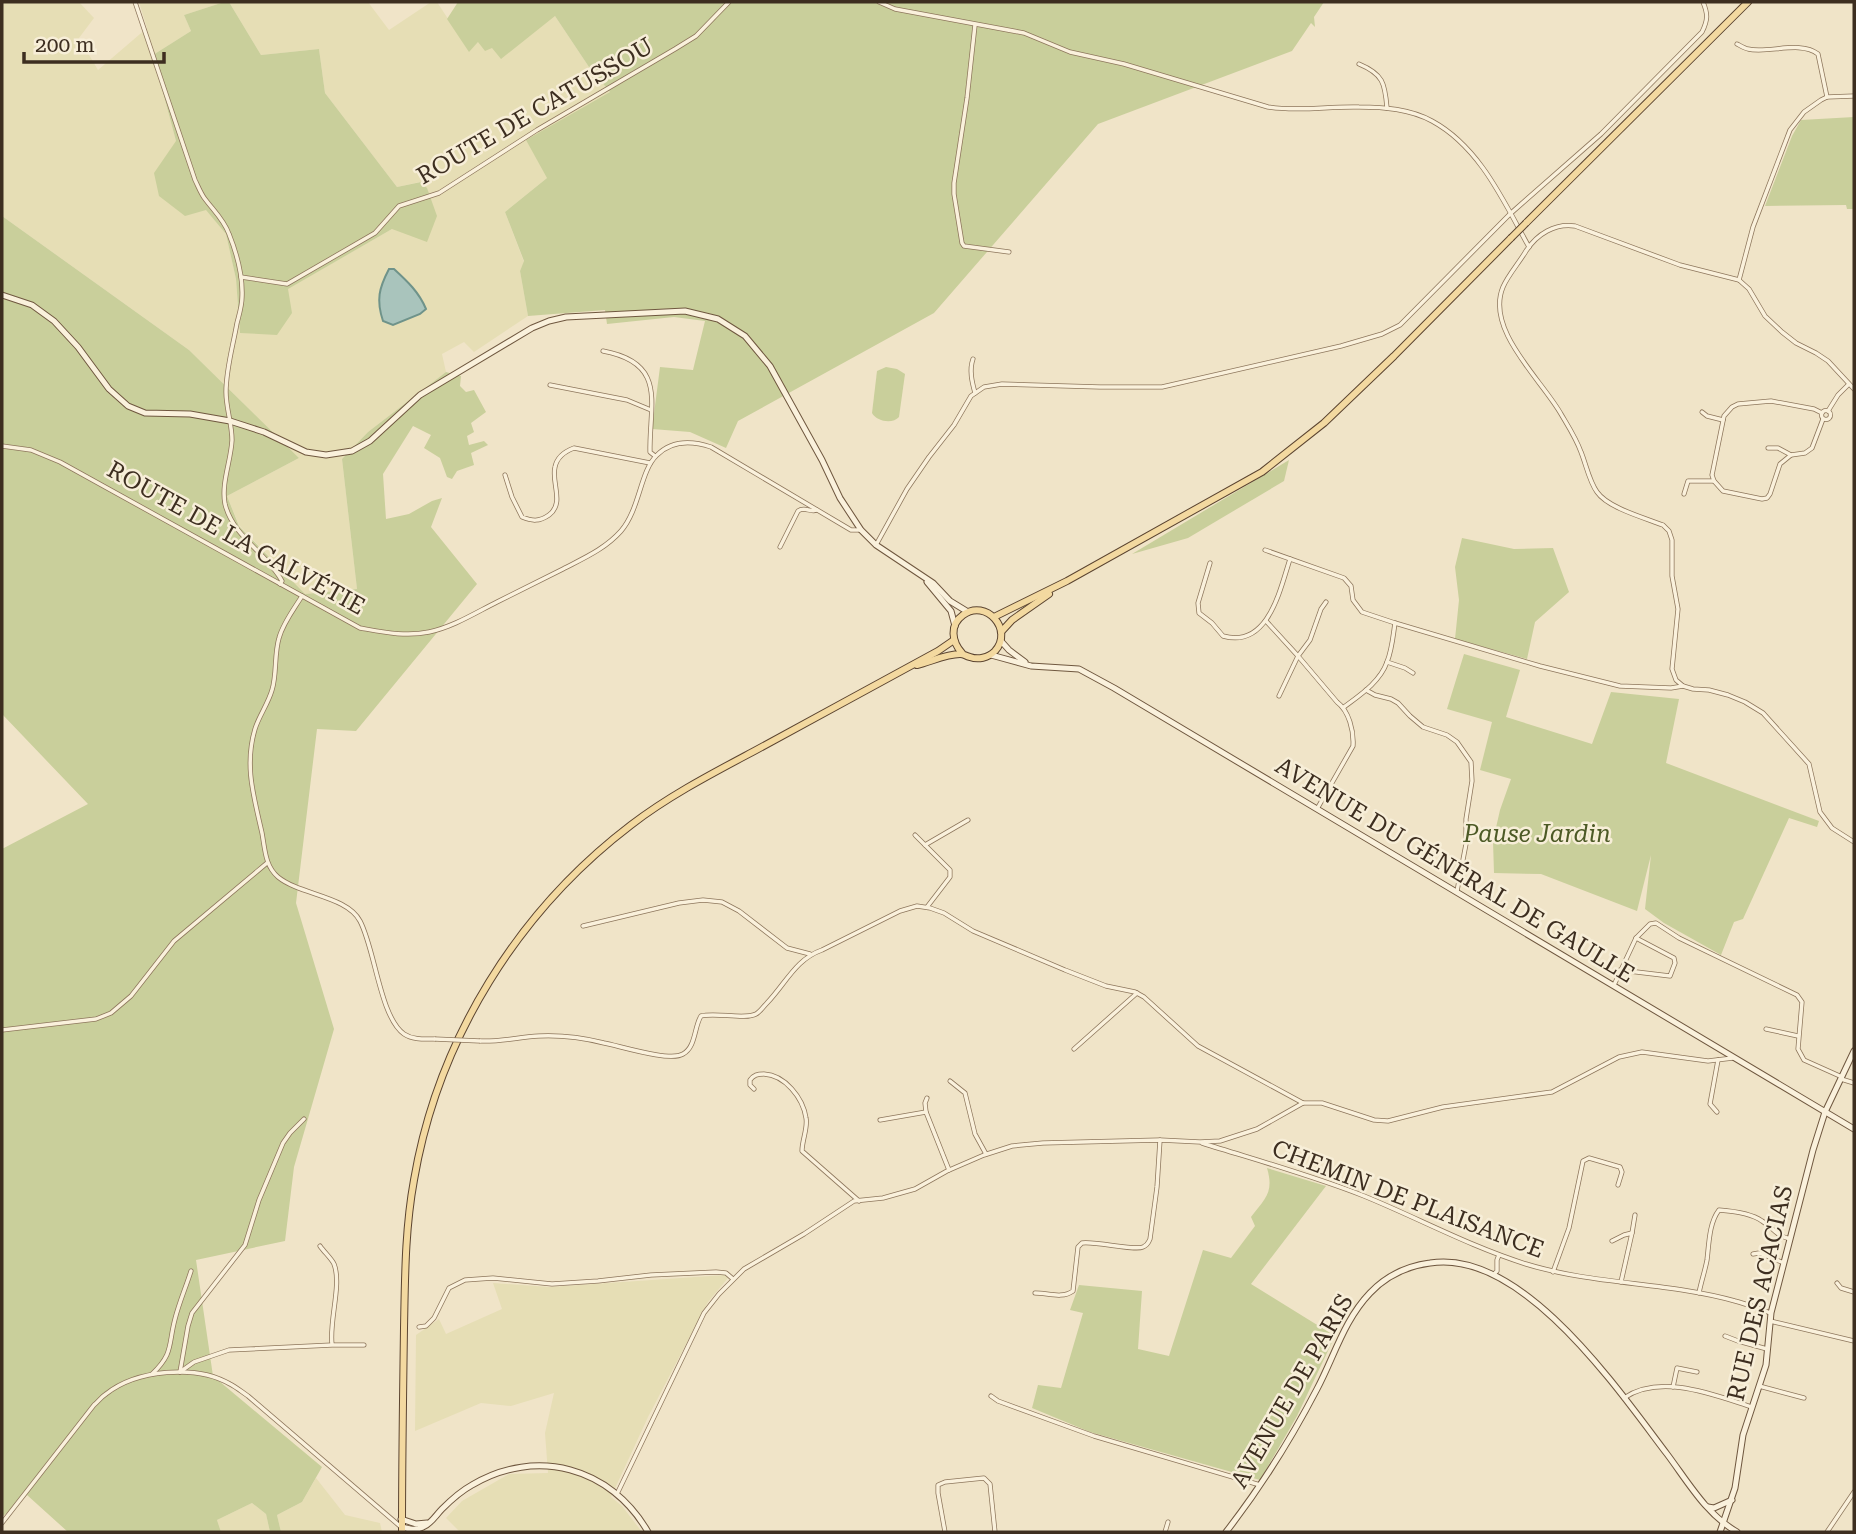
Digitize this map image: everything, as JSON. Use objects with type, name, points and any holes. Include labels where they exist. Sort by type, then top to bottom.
[{"type":"main road","points":[[994,617],[1067,581],[1239,485],[1324,423],[1748,2]]},
{"type":"main road","points":[[2,295],[32,305],[54,321],[78,347],[109,389],[128,406],[145,413],[190,414],[230,421],[264,432],[306,452],[326,455],[352,451],[370,441],[420,395],[532,328],[549,321],[566,317],[685,311],[718,319],[745,335],[770,366],[861,530],[876,545],[918,572],[950,601],[968,612]]},
{"type":"main road","points":[[918,572],[951,611],[955,626],[954,640],[962,653],[976,659],[991,654],[1001,641],[999,624],[994,617],[982,611],[968,612],[955,626]]},
{"type":"main road","points":[[1001,632],[1012,620],[1067,581]]},
{"type":"main road","points":[[402,1526],[406,1268],[408,1222],[414,1181],[422,1139],[450,1058],[481,995],[501,962],[551,898],[581,868],[634,823],[713,774],[938,652],[954,640]]},
{"type":"main road","points":[[1001,641],[1031,666]]},
{"type":"main road","points":[[905,669],[962,653]]},
{"type":"main road","name":"AVENUE DU GÉNÉRAL DE GAULLE","points":[[991,654],[1031,666],[1079,669],[1114,688],[1854,1129]]},
{"type":"main road","name":"RUE DES ACACIAS","points":[[1720,1532],[1735,1488],[1743,1435],[1766,1365],[1771,1313],[1825,1112],[1854,1051]]},
{"type":"main road","name":"AVENUE DE PARIS","points":[[1226,1532],[1292,1435],[1319,1386],[1348,1323],[1372,1290],[1402,1270],[1436,1262],[1465,1264],[1494,1274],[1546,1311],[1594,1360],[1707,1507],[1723,1524],[1736,1532]]},
{"type":"main road","points":[[402,1526],[419,1530],[456,1496],[488,1477],[524,1466],[546,1466],[566,1468],[584,1474],[617,1494],[640,1518],[648,1532]]},
{"type":"main road","points":[[1707,1507],[1714,1508],[1732,1500]]},
{"type":"main road","points":[[402,1526],[430,1522]]},
{"type":"main road","points":[[1726,1532],[1736,1532]]},
{"type":"street","points":[[135,2],[195,180],[204,198],[229,232],[242,277],[242,299],[229,361],[226,392],[232,443],[224,491],[225,502],[244,539],[277,572],[282,581],[280,584]]},
{"type":"street","name":"ROUTE DE CATUSSOU","points":[[242,277],[287,284],[375,233],[399,206],[439,193],[537,130],[696,36],[729,2]]},
{"type":"street","points":[[879,2],[895,9],[1024,33],[1070,52],[1124,64],[1268,107],[1285,110],[1387,108],[1432,120],[1453,135],[1486,172],[1529,247]]},
{"type":"street","points":[[876,545],[907,489],[954,425],[971,396],[984,387],[1002,384],[1162,387],[1341,346],[1382,334],[1400,325],[1510,214],[1601,134],[1702,32],[1707,22],[1703,2]]},
{"type":"street","points":[[975,25],[954,183],[956,207],[964,246],[1010,252]]},
{"type":"street","points":[[1737,44],[1753,50],[1813,50],[1818,54],[1827,97]]},
{"type":"street","points":[[1359,64],[1381,78],[1386,89],[1387,108]]},
{"type":"street","points":[[1739,280],[1753,227],[1790,130],[1804,112],[1827,97],[1854,96]]},
{"type":"street","points":[[1854,389],[1828,361],[1796,343],[1765,316],[1749,289],[1739,280],[1680,265],[1575,226],[1565,224],[1554,227],[1529,247],[1503,286],[1499,300],[1500,313],[1517,353],[1564,419],[1580,448],[1597,492],[1609,502],[1663,525],[1669,531],[1672,540],[1672,576],[1678,609],[1672,669],[1676,680],[1693,689],[1728,695],[1763,713],[1809,764],[1820,812],[1832,828],[1854,842]]},
{"type":"street","points":[[603,351],[627,359],[643,369],[651,384],[650,452],[655,456],[666,447],[698,442],[711,447],[851,530],[861,530]]},
{"type":"street","points":[[973,359],[972,382],[975,393]]},
{"type":"street","points":[[1822,413],[1823,419],[1812,448],[1805,453],[1791,455],[1780,464],[1768,498],[1723,491],[1714,481],[1712,475],[1723,420],[1732,407],[1757,401],[1771,401],[1822,413],[1828,411],[1849,384]]},
{"type":"street","points":[[550,385],[627,400],[651,410]]},
{"type":"street","points":[[1823,419],[1830,418],[1828,411]]},
{"type":"street","points":[[1702,412],[1723,420]]},
{"type":"street","name":"ROUTE DE LA CALVÉTIE","points":[[2,446],[31,450],[60,462],[360,628],[397,634],[426,633],[445,628],[598,551],[612,540],[631,516],[655,456]]},
{"type":"street","points":[[505,475],[522,517],[539,521],[553,512],[557,500],[555,468],[558,459],[568,450],[574,448],[650,463]]},
{"type":"street","points":[[1769,448],[1778,448],[1791,455]]},
{"type":"street","points":[[1684,494],[1688,481],[1714,481]]},
{"type":"street","points":[[780,547],[798,511],[817,510]]},
{"type":"street","points":[[1265,550],[1344,578],[1351,586],[1353,600],[1362,612],[1395,623],[1527,663],[1620,686],[1684,686]]},
{"type":"street","points":[[1210,564],[1198,603],[1199,613],[1212,623],[1220,634],[1229,638],[1245,637],[1266,621],[1280,591],[1290,559]]},
{"type":"street","points":[[302,596],[278,640],[273,689],[256,726],[249,761],[250,779],[267,863],[276,875],[290,885],[334,901],[359,918],[390,1017],[404,1034],[417,1039],[480,1041],[553,1036],[599,1042],[656,1055],[676,1056],[684,1054],[691,1046],[696,1022],[701,1016],[708,1014],[747,1017],[756,1014],[810,954],[900,911],[917,906],[944,913],[974,931],[1074,974],[1106,986],[1138,993],[1198,1046],[1303,1104]]},
{"type":"street","points":[[1279,696],[1298,656],[1310,640],[1325,602]]},
{"type":"street","points":[[1266,621],[1344,707],[1351,728],[1353,746],[1318,809]]},
{"type":"street","points":[[1344,707],[1378,677],[1387,662],[1395,623]]},
{"type":"street","points":[[1387,662],[1413,673]]},
{"type":"street","points":[[1292,669],[1307,666]]},
{"type":"street","points":[[1366,690],[1398,703],[1423,727],[1447,735],[1457,742],[1471,762],[1472,781],[1466,819],[1466,844],[1457,891]]},
{"type":"street","points":[[925,845],[968,820]]},
{"type":"street","points":[[915,835],[950,870],[950,877],[927,907]]},
{"type":"street","points":[[2,1030],[96,1019],[111,1013],[131,996],[174,941],[267,863]]},
{"type":"street","points":[[583,926],[679,903],[703,900],[722,902],[739,911],[787,948],[810,954]]},
{"type":"street","points":[[1614,985],[1636,938],[1650,924],[1656,923],[1679,938],[1797,995],[1802,1002],[1798,1049],[1804,1060],[1854,1083]]},
{"type":"street","points":[[1620,970],[1670,976],[1674,958],[1636,938]]},
{"type":"street","points":[[1074,1049],[1138,993]]},
{"type":"street","points":[[1766,1029],[1798,1036]]},
{"type":"street","points":[[617,1494],[705,1313],[719,1294],[744,1269],[854,1201],[883,1198],[915,1189],[949,1170],[1012,1146],[1160,1140],[1220,1141],[1257,1129],[1303,1104],[1322,1104],[1374,1120],[1388,1121],[1443,1107],[1552,1092],[1619,1057],[1631,1054],[1642,1052],[1708,1061],[1735,1057]]},
{"type":"street","points":[[1717,1112],[1710,1104],[1718,1060]]},
{"type":"street","points":[[754,1089],[750,1080],[759,1074],[775,1076],[788,1084],[799,1100],[807,1121],[802,1151],[859,1201]]},
{"type":"street","points":[[950,1081],[965,1094],[975,1134],[986,1154]]},
{"type":"street","points":[[927,1098],[926,1112],[949,1170]]},
{"type":"street","points":[[880,1120],[926,1112]]},
{"type":"street","points":[[180,1372],[192,1313],[245,1245],[259,1200],[284,1143],[304,1119]]},
{"type":"street","points":[[1035,1293],[1060,1296],[1073,1291],[1078,1247],[1082,1243],[1138,1248],[1147,1244],[1150,1239],[1157,1186],[1160,1140]]},
{"type":"street","name":"CHEMIN DE PLAISANCE","points":[[1200,1142],[1364,1197],[1499,1255],[1552,1272],[1699,1293],[1735,1300],[1771,1313]]},
{"type":"street","points":[[1552,1272],[1569,1228],[1583,1161],[1596,1159],[1620,1167],[1622,1172],[1618,1185]]},
{"type":"street","points":[[1699,1293],[1713,1220],[1719,1210],[1756,1217],[1765,1222],[1774,1233],[1790,1239]]},
{"type":"street","points":[[1620,1282],[1635,1215]]},
{"type":"street","points":[[1612,1241],[1632,1233]]},
{"type":"street","points":[[320,1246],[334,1264],[336,1280],[330,1334],[332,1345]]},
{"type":"street","points":[[1753,1254],[1759,1253],[1784,1262]]},
{"type":"street","points":[[1494,1274],[1497,1271],[1499,1255]]},
{"type":"street","points":[[152,1374],[168,1356],[174,1320],[191,1271]]},
{"type":"street","points":[[419,1327],[426,1326],[434,1318],[449,1288],[465,1280],[493,1278],[552,1284],[716,1272],[726,1273],[733,1279]]},
{"type":"street","points":[[1837,1283],[1841,1288],[1854,1292]]},
{"type":"street","points":[[1770,1321],[1854,1341]]},
{"type":"street","points":[[1725,1336],[1767,1349]]},
{"type":"street","points":[[180,1372],[194,1362],[229,1350],[364,1345]]},
{"type":"street","points":[[1673,1387],[1677,1368],[1697,1372]]},
{"type":"street","points":[[2,1522],[106,1393],[152,1374],[180,1372],[217,1378],[248,1396],[402,1526]]},
{"type":"street","points":[[1759,1386],[1804,1398]]},
{"type":"street","points":[[1625,1398],[1642,1389],[1673,1387],[1752,1406]]},
{"type":"street","points":[[991,1396],[998,1401],[1094,1436],[1260,1485]]},
{"type":"street","points":[[944,1532],[938,1485],[984,1478],[990,1484],[995,1532]]},
{"type":"street","points":[[1827,1532],[1854,1492]]},
{"type":"street","points":[[1164,1532],[1168,1522]]},
{"type":"shaded area","points":[[2,2],[79,2],[94,18],[79,38],[98,70],[147,28],[139,2],[224,2],[184,15],[191,31],[153,55],[176,141],[206,209],[226,234],[236,279],[240,332],[287,289],[392,229],[420,182],[397,187],[325,93],[319,49],[261,55],[229,2],[368,2],[389,30],[431,2],[437,2],[469,51],[478,42],[555,16],[589,67],[610,92],[547,178],[505,212],[524,262],[520,271],[528,316],[474,352],[464,342],[442,354],[446,372],[368,432],[342,459],[357,589],[305,594],[239,525],[227,496],[299,458],[189,350],[2,216]]},
{"type":"shaded area","points":[[725,1275],[728,1278],[708,1302],[648,1417],[611,1497],[622,1506],[642,1532],[460,1532],[446,1518],[462,1501],[509,1474],[548,1473],[545,1433],[554,1393],[511,1406],[481,1403],[415,1431],[416,1335],[439,1319],[446,1334],[502,1309],[493,1283],[549,1287]]},
{"type":"shaded area","points":[[316,1478],[345,1515],[380,1523],[382,1532],[281,1532],[277,1515],[302,1502]]},
{"type":"shaded area","points":[[252,1503],[266,1514],[270,1532],[221,1532],[217,1520]]},
{"type":"green space","points":[[229,2],[261,55],[319,49],[325,93],[397,187],[421,182],[427,188],[437,216],[427,242],[392,229],[288,289],[292,313],[277,335],[240,333],[236,279],[226,234],[206,210],[185,216],[159,196],[154,173],[176,141],[153,55],[191,31],[184,15]]},
{"type":"green space","points":[[458,2],[1324,2],[1314,17],[1315,27],[1311,23],[1292,51],[1098,124],[934,313],[738,421],[726,448],[690,432],[652,429],[660,367],[693,370],[705,321],[674,317],[607,324],[605,310],[528,316],[520,271],[524,261],[505,212],[547,178],[526,140],[610,92],[589,67],[555,16],[501,59],[492,48],[485,51],[478,42],[469,52],[447,19]]},
{"type":"green space","points":[[1854,117],[1854,209],[1847,209],[1846,205],[1765,206],[1792,136],[1801,120]]},
{"type":"green space","points":[[2,216],[189,350],[299,458],[227,496],[239,526],[305,594],[357,589],[342,459],[368,432],[446,372],[461,376],[460,386],[466,392],[474,390],[486,412],[471,423],[474,432],[467,436],[469,445],[484,441],[488,445],[471,453],[474,465],[457,471],[452,479],[447,477],[440,458],[424,448],[431,435],[413,426],[383,474],[386,519],[409,514],[442,498],[431,527],[477,584],[356,731],[317,729],[296,903],[334,1029],[294,1167],[285,1241],[196,1260],[213,1376],[322,1467],[302,1502],[277,1515],[281,1532],[270,1532],[266,1514],[252,1503],[217,1520],[221,1532],[68,1532],[27,1495],[2,1517],[2,849],[88,804],[2,714]]},
{"type":"green space","points":[[886,367],[905,374],[899,417],[889,421],[881,420],[872,413],[877,371]]},
{"type":"green space","points":[[1289,460],[1284,481],[1188,538],[1132,554]]},
{"type":"green space","points":[[1462,538],[1514,549],[1553,548],[1569,592],[1535,622],[1527,659],[1455,639],[1459,600],[1455,567]]},
{"type":"green space","name":"Pause Jardin","points":[[1464,654],[1520,670],[1506,717],[1592,744],[1611,692],[1679,699],[1666,763],[1819,821],[1817,827],[1789,818],[1743,919],[1734,922],[1721,955],[1664,923],[1645,909],[1651,855],[1637,911],[1541,874],[1494,873],[1493,841],[1511,779],[1480,770],[1492,722],[1447,709]]},
{"type":"green space","points":[[1267,1168],[1326,1186],[1251,1284],[1335,1336],[1297,1416],[1260,1480],[1090,1432],[1032,1408],[1038,1385],[1061,1388],[1083,1313],[1070,1310],[1079,1285],[1142,1291],[1138,1349],[1169,1356],[1203,1250],[1231,1258],[1255,1226],[1251,1217],[1269,1189]]},
{"type":"water","points":[[389,269],[394,269],[408,282],[426,309],[393,325],[383,321],[379,300]]}]
